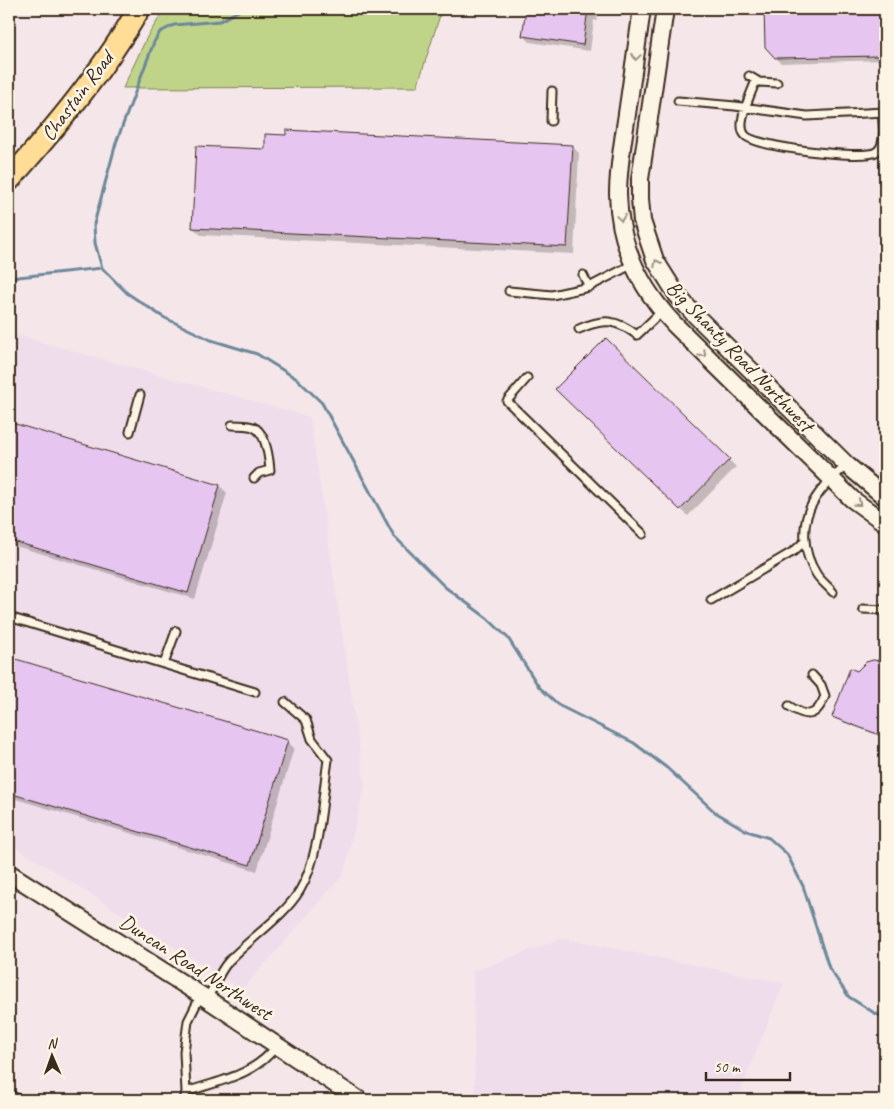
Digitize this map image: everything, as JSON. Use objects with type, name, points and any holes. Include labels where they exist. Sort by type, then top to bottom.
[{"type":"main road","name":"Chastain Road","points":[[9,180],[50,134],[80,95],[139,9]]},
{"type":"street","name":"Big Shanty Road Northwest","points":[[642,9],[622,150],[618,194],[623,234],[633,264],[646,289],[662,311],[852,499],[885,523]]},
{"type":"street","name":"Big Shanty Road Northwest","points":[[664,9],[640,179],[642,221],[652,253],[665,278],[692,312],[847,465],[885,498]]},
{"type":"street","name":"Duncan Road Northwest","points":[[9,873],[204,997],[359,1100]]},
{"type":"lane","points":[[749,76],[759,82],[776,83]]},
{"type":"lane","points":[[678,101],[746,107],[807,116],[884,112],[882,145],[877,152],[866,155],[809,152],[753,140],[745,136],[742,129],[742,118],[746,107],[756,80]]},
{"type":"lane","points":[[550,121],[552,91]]},
{"type":"lane","points":[[509,292],[552,295],[589,287],[633,264]]},
{"type":"lane","points":[[583,275],[589,287]]},
{"type":"lane","points":[[579,328],[596,322],[613,322],[625,326],[637,334],[662,311]]},
{"type":"lane","points":[[527,378],[507,401],[643,534]]},
{"type":"lane","points":[[130,432],[140,395]]},
{"type":"lane","points":[[232,425],[253,427],[261,434],[270,470],[259,473],[254,478]]},
{"type":"lane","points":[[833,592],[818,577],[808,558],[805,541],[805,522],[810,506],[820,491],[847,465]]},
{"type":"lane","points":[[712,600],[794,550],[805,541]]},
{"type":"lane","points":[[863,609],[885,610]]},
{"type":"lane","points":[[9,617],[255,692]]},
{"type":"lane","points":[[164,664],[176,631]]},
{"type":"lane","points":[[789,706],[800,714],[811,714],[820,708],[825,696],[821,685],[812,675]]},
{"type":"lane","points":[[184,1100],[186,1092],[184,1052],[188,1021],[226,964],[255,935],[280,914],[300,890],[313,860],[328,760],[312,739],[306,720],[284,702]]},
{"type":"lane","points":[[186,1092],[237,1075],[260,1064],[278,1045]]},
{"type":"lane","points":[[9,1094],[20,1100]]},
{"type":"shaded area","points":[[9,333],[310,417],[365,785],[344,874],[242,990],[9,843]]},
{"type":"shaded area","points":[[563,938],[784,983],[737,1100],[475,1100],[473,971]]},
{"type":"green space","points":[[165,9],[442,9],[417,87],[123,88],[147,37]]},
{"type":"building","points":[[526,9],[588,9],[583,45],[522,36]]},
{"type":"building","points":[[764,9],[880,9],[881,56],[775,58],[765,47]]},
{"type":"building","points":[[286,130],[573,145],[567,247],[192,228],[196,146],[265,149],[265,134],[286,135]]},
{"type":"building","points":[[606,338],[730,459],[680,510],[555,389]]},
{"type":"building","points":[[9,422],[220,485],[188,593],[9,540]]},
{"type":"building","points":[[9,657],[288,740],[250,865],[9,793]]},
{"type":"building","points":[[873,660],[881,661],[885,664],[885,737],[832,717],[850,668],[857,671],[866,662]]},
{"type":"waterway","points":[[242,9],[220,21],[174,25],[160,32],[154,42],[116,143],[94,224],[95,243],[102,268],[127,293],[163,317],[211,340],[257,354],[297,379],[322,403],[394,536],[445,587],[487,618],[508,638],[539,687],[560,706],[634,743],[667,768],[715,812],[747,831],[769,838],[787,854],[803,886],[829,968],[849,997],[876,1014],[885,1017]]},
{"type":"waterway","points":[[9,278],[102,268]]}]
